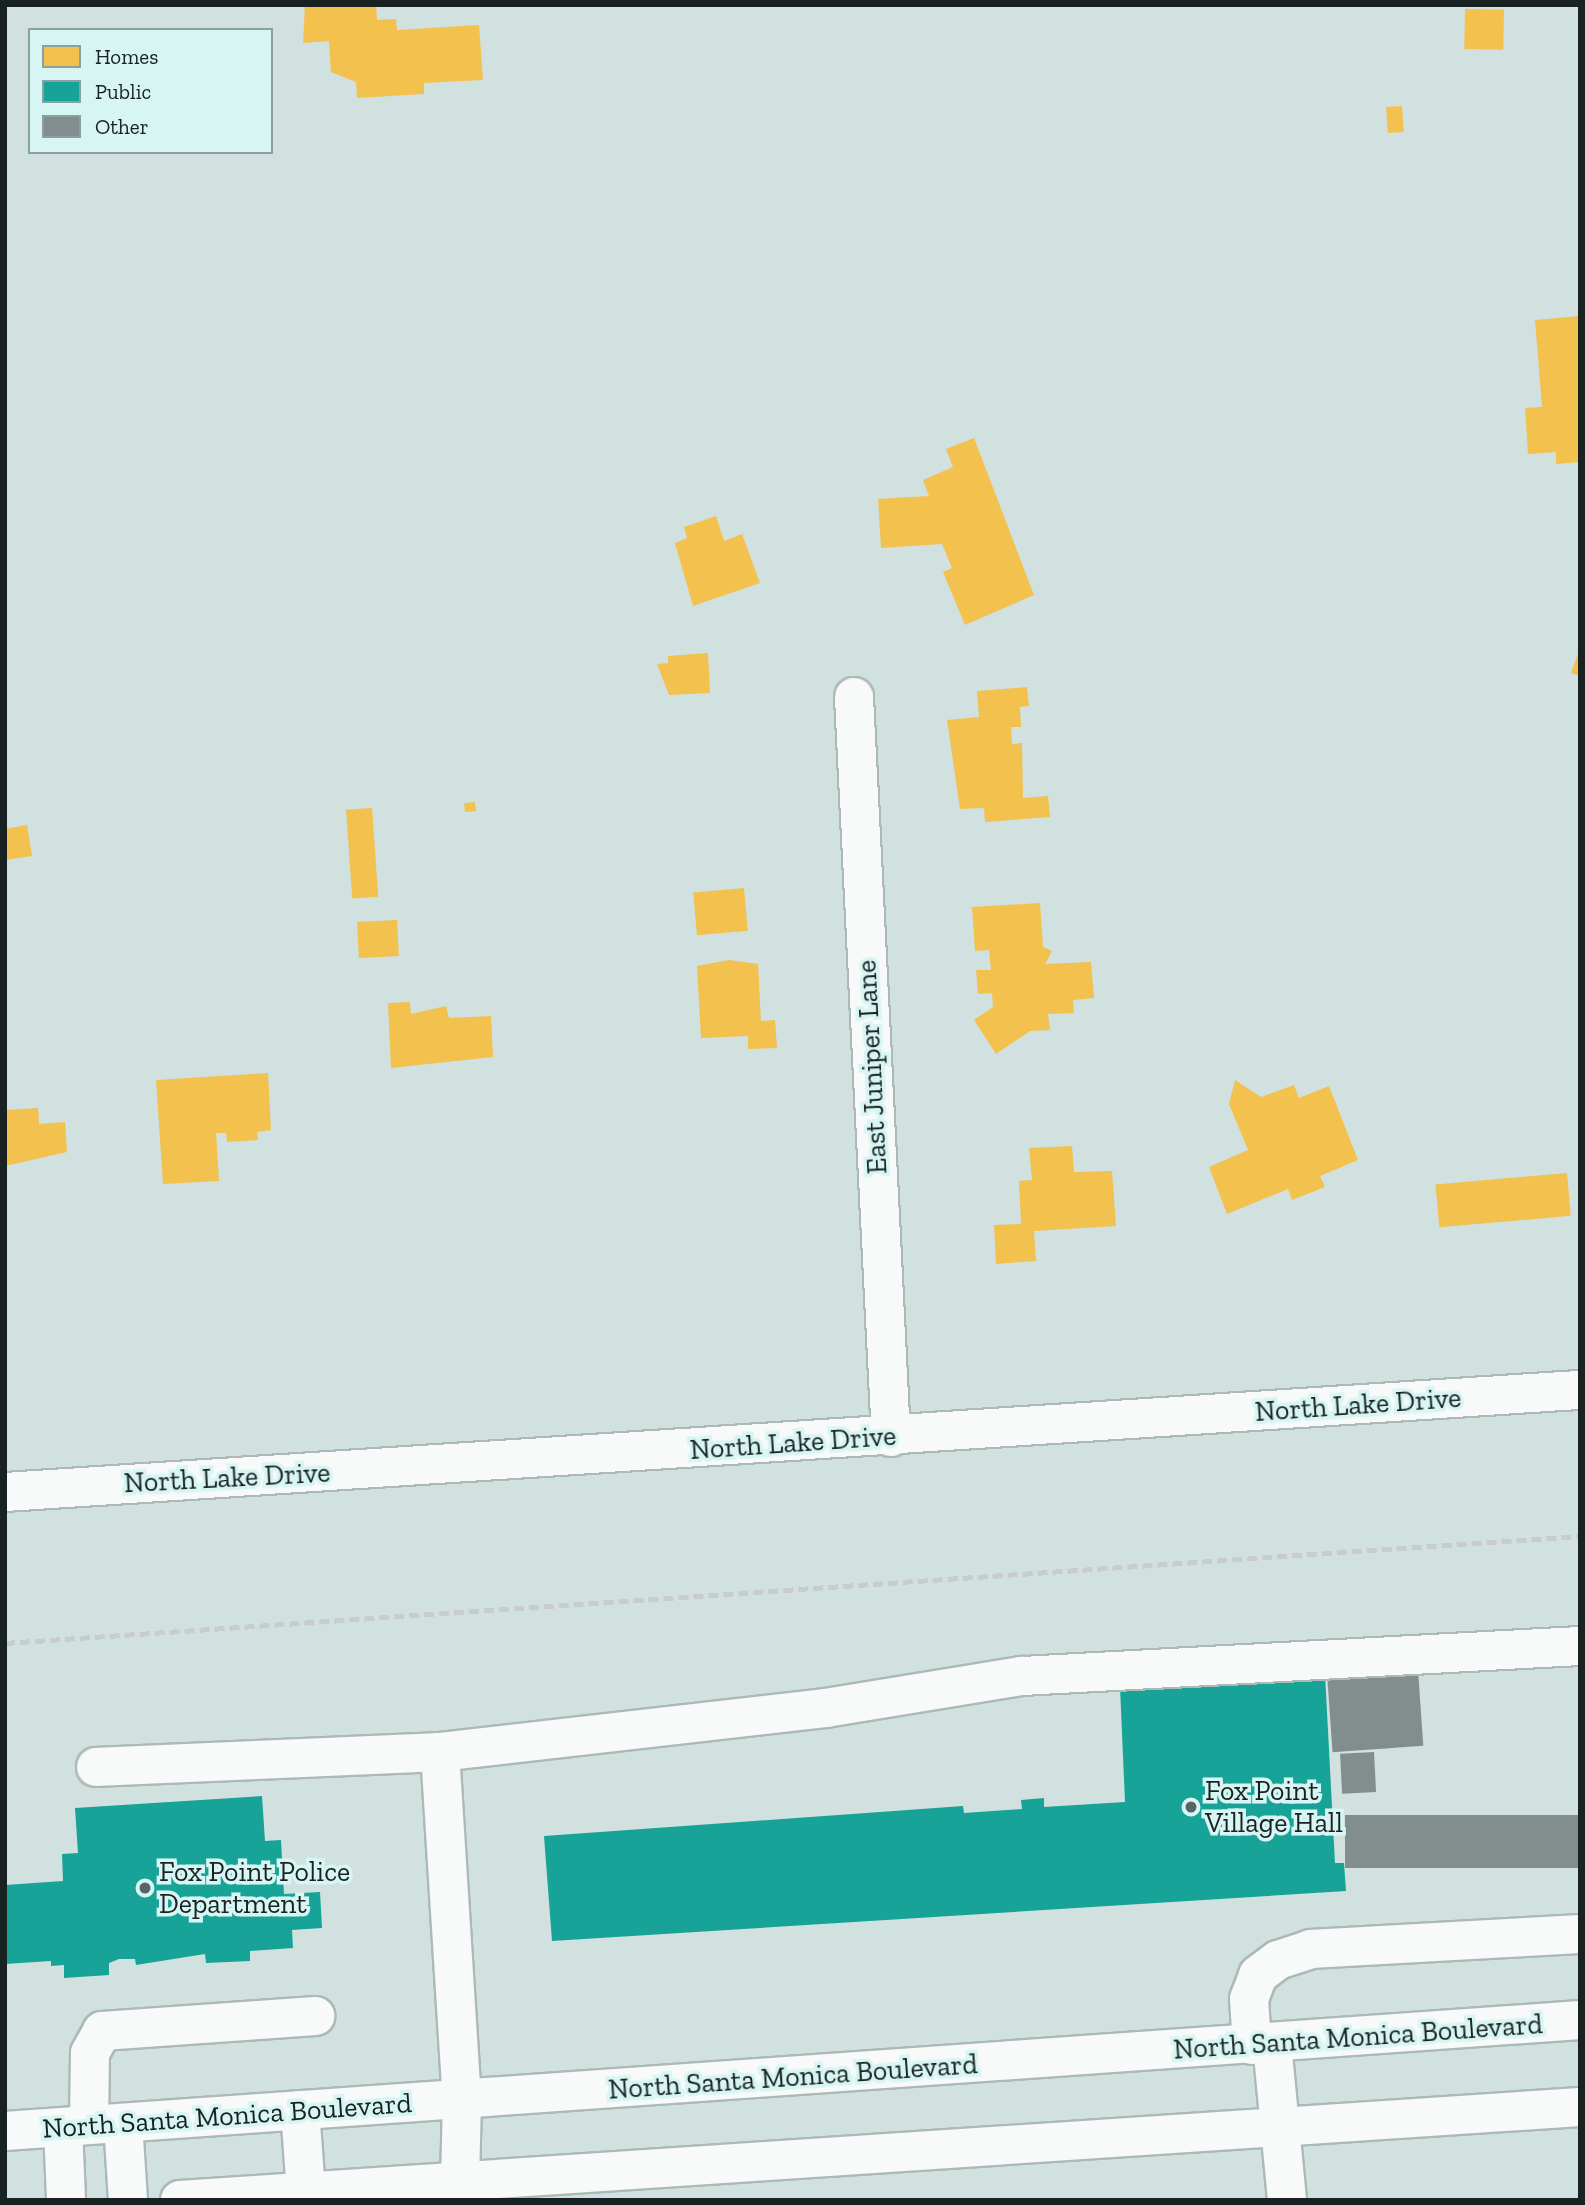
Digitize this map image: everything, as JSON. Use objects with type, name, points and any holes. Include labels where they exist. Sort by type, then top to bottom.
[{"type":"street","name":"East Juniper Lane","points":[[854,696],[891,1437]]},
{"type":"street","name":"North Lake Drive","points":[[5,1492],[891,1437],[1580,1390]]},
{"type":"street","points":[[96,1767],[440,1752],[826,1708],[1021,1676],[1580,1646]]},
{"type":"street","points":[[440,1752],[462,2099],[460,2181]]},
{"type":"street","points":[[1287,2200],[1278,2127],[1262,2045],[1249,1999],[1258,1975],[1278,1960],[1311,1949],[1580,1934]]},
{"type":"street","points":[[66,2200],[92,2125],[90,2053],[102,2031],[314,2017]]},
{"type":"street","name":"North Santa Monica Boulevard","points":[[5,2131],[1262,2045],[1580,2020]]},
{"type":"street","points":[[180,2200],[1580,2108]]},
{"type":"street","points":[[300,2110],[306,2191]]},
{"type":"street","points":[[92,2125],[128,2200]]},
{"type":"building: Homes","points":[[305,5],[376,5],[377,20],[396,19],[397,30],[479,25],[483,80],[424,83],[424,94],[357,98],[356,82],[331,72],[329,41],[303,43]]},
{"type":"building: Homes","points":[[1465,9],[1504,10],[1503,50],[1464,49]]},
{"type":"building: Homes","points":[[1402,106],[1404,132],[1388,133],[1386,107]]},
{"type":"building: Homes","points":[[1580,316],[1580,462],[1556,464],[1556,452],[1528,454],[1525,408],[1542,407],[1535,320]]},
{"type":"building: Homes","points":[[974,438],[1034,595],[965,625],[943,572],[952,568],[942,544],[881,548],[878,499],[929,496],[923,480],[953,467],[946,449]]},
{"type":"building: Homes","points":[[716,516],[724,541],[742,534],[760,583],[693,606],[675,543],[687,538],[684,527]]},
{"type":"building: Homes","points":[[1580,651],[1580,676],[1571,673]]},
{"type":"building: Homes","points":[[708,653],[710,693],[669,695],[657,664],[668,663],[668,656]]},
{"type":"building: Homes","points":[[1027,687],[1029,706],[1020,707],[1021,727],[1011,727],[1012,744],[1022,743],[1023,798],[1048,796],[1050,817],[985,822],[984,808],[960,809],[947,720],[979,717],[977,691]]},
{"type":"building: Homes","points":[[475,802],[476,811],[465,812],[464,803]]},
{"type":"building: Homes","points":[[372,808],[378,897],[352,899],[346,810]]},
{"type":"building: Homes","points":[[27,825],[32,856],[5,860],[5,829]]},
{"type":"building: Homes","points":[[744,888],[748,931],[697,935],[693,892]]},
{"type":"building: Homes","points":[[1040,903],[1043,947],[1052,951],[1045,964],[1091,962],[1094,998],[1073,1000],[1074,1013],[1048,1014],[1050,1030],[1030,1031],[996,1054],[974,1020],[993,1007],[992,993],[978,994],[976,970],[991,970],[989,950],[975,951],[972,907]]},
{"type":"building: Homes","points":[[397,920],[399,956],[359,958],[357,922]]},
{"type":"building: Homes","points":[[729,960],[758,964],[761,1021],[775,1020],[777,1048],[748,1049],[748,1036],[701,1038],[697,966]]},
{"type":"building: Homes","points":[[410,1002],[411,1014],[446,1006],[449,1018],[491,1016],[493,1057],[391,1068],[388,1003]]},
{"type":"building: Homes","points":[[268,1073],[271,1130],[257,1132],[258,1140],[227,1142],[226,1133],[216,1133],[219,1181],[163,1184],[156,1080]]},
{"type":"building: Homes","points":[[1235,1080],[1261,1097],[1294,1085],[1299,1098],[1329,1086],[1358,1160],[1320,1176],[1325,1187],[1292,1200],[1288,1189],[1227,1214],[1209,1167],[1248,1150],[1229,1104]]},
{"type":"building: Homes","points":[[38,1108],[39,1124],[65,1122],[67,1152],[5,1166],[5,1110]]},
{"type":"building: Homes","points":[[1072,1146],[1074,1172],[1112,1171],[1116,1226],[1034,1231],[1036,1261],[996,1264],[994,1225],[1021,1224],[1019,1181],[1032,1180],[1029,1148]]},
{"type":"building: Homes","points":[[1567,1173],[1571,1216],[1439,1227],[1436,1185]]},
{"type":"building: Public","name":"Fox Point Village Hall","points":[[1325,1674],[1335,1863],[1344,1863],[1346,1891],[552,1941],[544,1836],[963,1806],[964,1813],[1022,1809],[1021,1800],[1044,1798],[1044,1807],[1125,1802],[1120,1687]]},
{"type":"building: Public","name":"Fox Point Police Department","points":[[262,1796],[265,1841],[281,1840],[284,1894],[320,1892],[322,1928],[292,1930],[293,1948],[250,1951],[250,1961],[206,1963],[205,1954],[136,1965],[135,1959],[119,1959],[109,1963],[109,1975],[64,1978],[64,1965],[51,1966],[51,1961],[5,1964],[5,1885],[63,1881],[62,1854],[78,1853],[75,1808]]},
{"type":"building: Other","points":[[1418,1670],[1423,1746],[1333,1752],[1327,1676]]},
{"type":"building: Other","points":[[1374,1752],[1376,1792],[1342,1794],[1340,1754]]},
{"type":"building: Other","points":[[1345,1815],[1580,1815],[1580,1868],[1345,1868]]},
{"type":"railway","points":[[5,1643],[1580,1536]]},
{"type":"place","name":"Fox Point Village Hall","points":[[1191,1807]]},
{"type":"place","name":"Fox Point Police Department","points":[[145,1888]]}]
